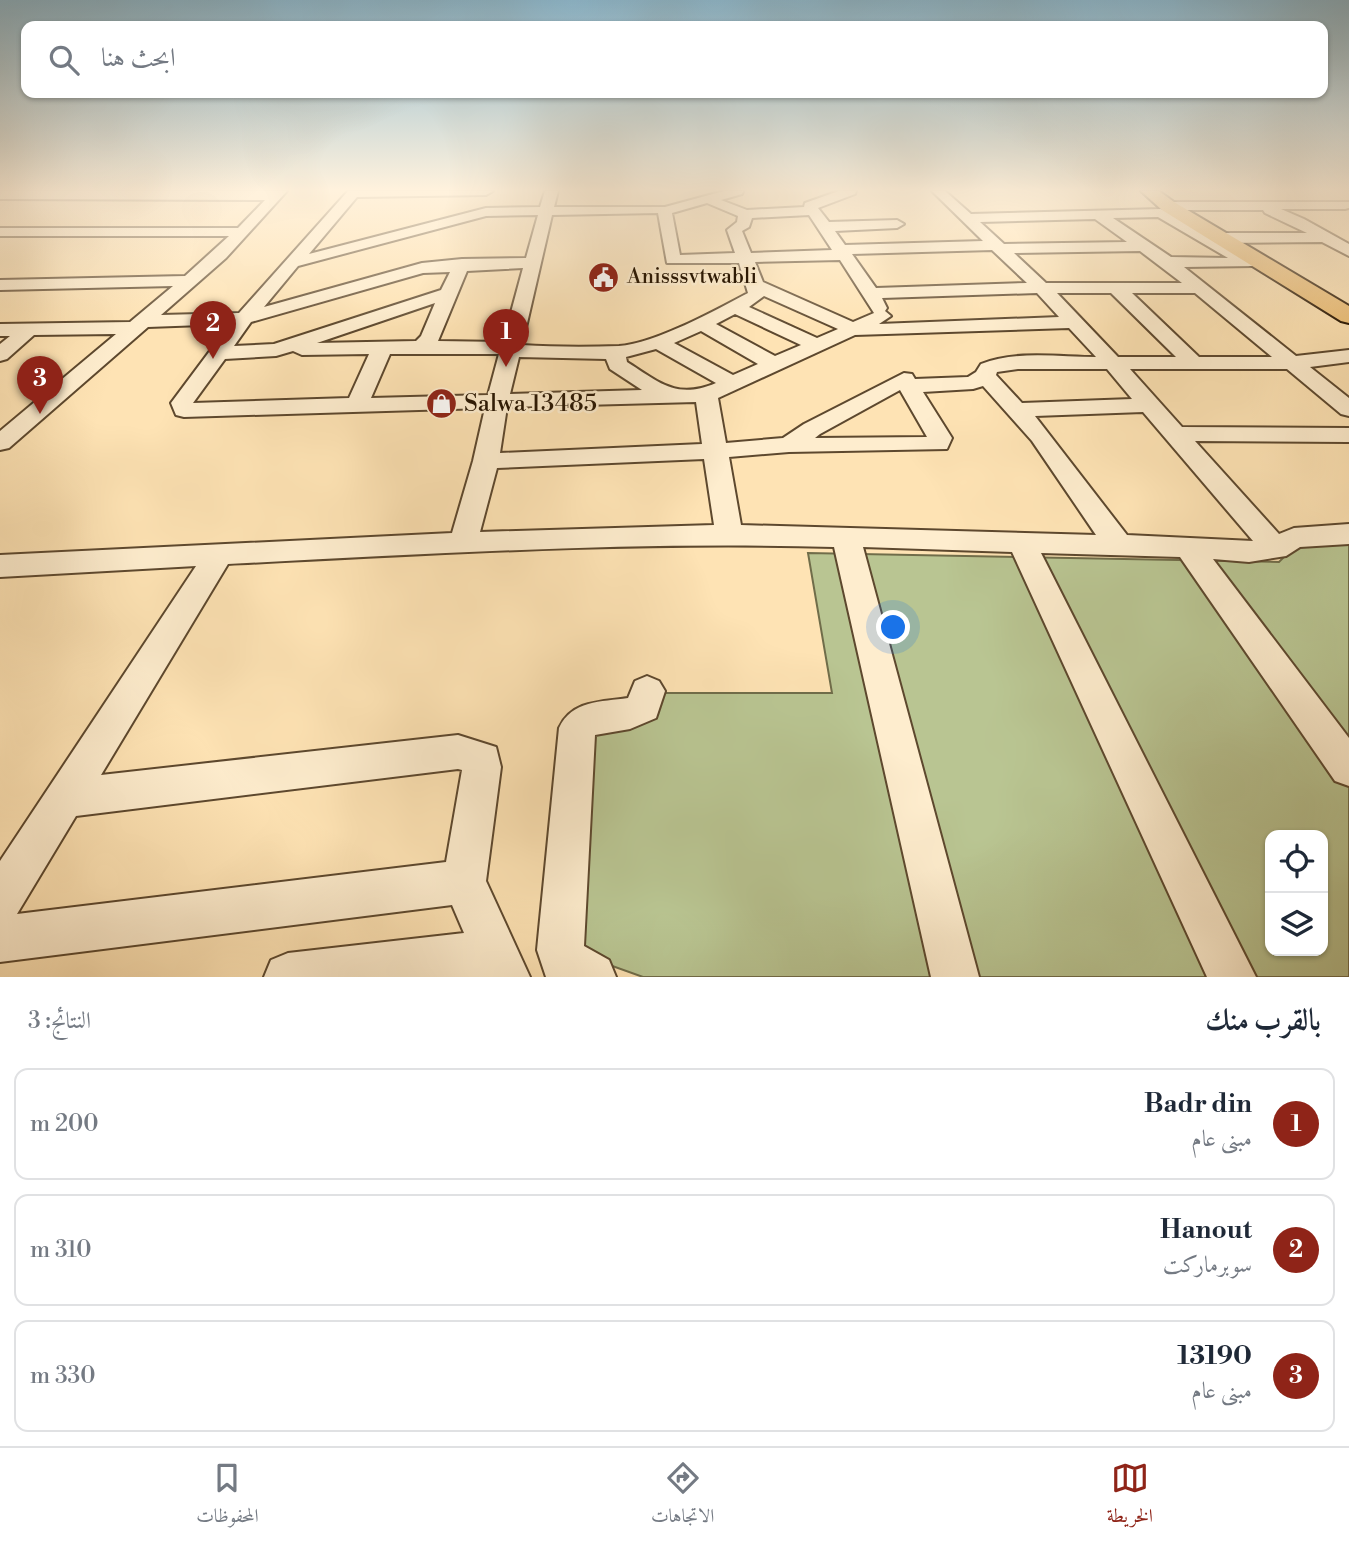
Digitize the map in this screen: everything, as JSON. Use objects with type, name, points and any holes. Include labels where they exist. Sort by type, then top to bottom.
[{"type":"main road","points":[[1219,237],[1256,263],[1349,316]]},
{"type":"street","points":[[0,443],[140,325],[236,237]]},
{"type":"street","points":[[315,237],[243,318],[182,403],[184,410],[706,395],[851,330],[885,322],[1073,323]]},
{"type":"street","points":[[292,263],[394,237]]},
{"type":"street","points":[[463,542],[539,237]]},
{"type":"street","points":[[669,237],[672,259],[998,247],[1144,246]]},
{"type":"street","points":[[218,353],[276,349],[421,347],[615,351],[657,342],[757,295],[736,237]]},
{"type":"street","points":[[831,237],[871,293],[885,322]]},
{"type":"street","points":[[987,237],[1042,288],[1111,362],[1276,549]]},
{"type":"street","points":[[1130,237],[1167,262],[1349,409]]},
{"type":"street","points":[[1212,237],[1256,263]]},
{"type":"street","points":[[1222,238],[1325,237],[1349,251]]},
{"type":"street","points":[[1167,262],[1256,263]]},
{"type":"street","points":[[0,330],[243,318],[407,271],[463,264],[531,263]]},
{"type":"street","points":[[421,347],[430,339],[463,264]]},
{"type":"street","points":[[0,285],[190,281]]},
{"type":"street","points":[[755,285],[851,330]]},
{"type":"street","points":[[871,293],[1042,288],[1198,288]]},
{"type":"street","points":[[1116,288],[1194,363]]},
{"type":"street","points":[[276,349],[448,293]]},
{"type":"street","points":[[734,307],[817,345]]},
{"type":"street","points":[[700,323],[774,364]]},
{"type":"street","points":[[0,355],[28,330]]},
{"type":"street","points":[[657,342],[732,383]]},
{"type":"street","points":[[356,407],[382,348]]},
{"type":"street","points":[[615,351],[617,365],[666,396]]},
{"type":"street","points":[[908,386],[967,384],[985,376],[988,368],[993,366],[1111,362],[1292,363],[1349,356]]},
{"type":"street","points":[[985,376],[1040,436],[1120,547]]},
{"type":"street","points":[[485,461],[715,451],[789,445],[938,444],[940,439],[904,379],[812,429],[789,445]]},
{"type":"street","points":[[706,395],[729,534]]},
{"type":"street","points":[[1017,410],[1149,405]]},
{"type":"street","points":[[1174,434],[1349,435]]},
{"type":"street","points":[[0,566],[463,542],[729,534],[1023,545],[1188,547],[1249,552],[1276,549],[1294,538],[1344,539]]},
{"type":"street","points":[[846,538],[955,977]]},
{"type":"street","points":[[1023,545],[1232,977]]},
{"type":"street","points":[[1188,547],[1349,768]]},
{"type":"street","points":[[0,900],[13,858],[64,798],[219,555]]},
{"type":"street","points":[[592,977],[563,961],[560,950],[577,728],[584,721],[593,718],[638,711],[643,707],[647,691]]},
{"type":"street","points":[[64,798],[458,752],[482,759],[464,881],[501,965],[288,977]]},
{"type":"street","points":[[0,939],[464,881]]},
{"type":"green space","points":[[1298,543],[1349,543],[1349,977],[643,977],[604,963],[564,958],[584,723],[653,693],[832,693],[808,553],[1279,562]]},
{"type":"place","name":"Anisssvtwabli","points":[[604,277]]},
{"type":"place","name":"Hanout","points":[[213,359]]},
{"type":"place","name":"Badr din","points":[[506,367]]},
{"type":"place","name":"Salwa 13485","points":[[441,404]]},
{"type":"place","name":"13190","points":[[40,414]]}]
